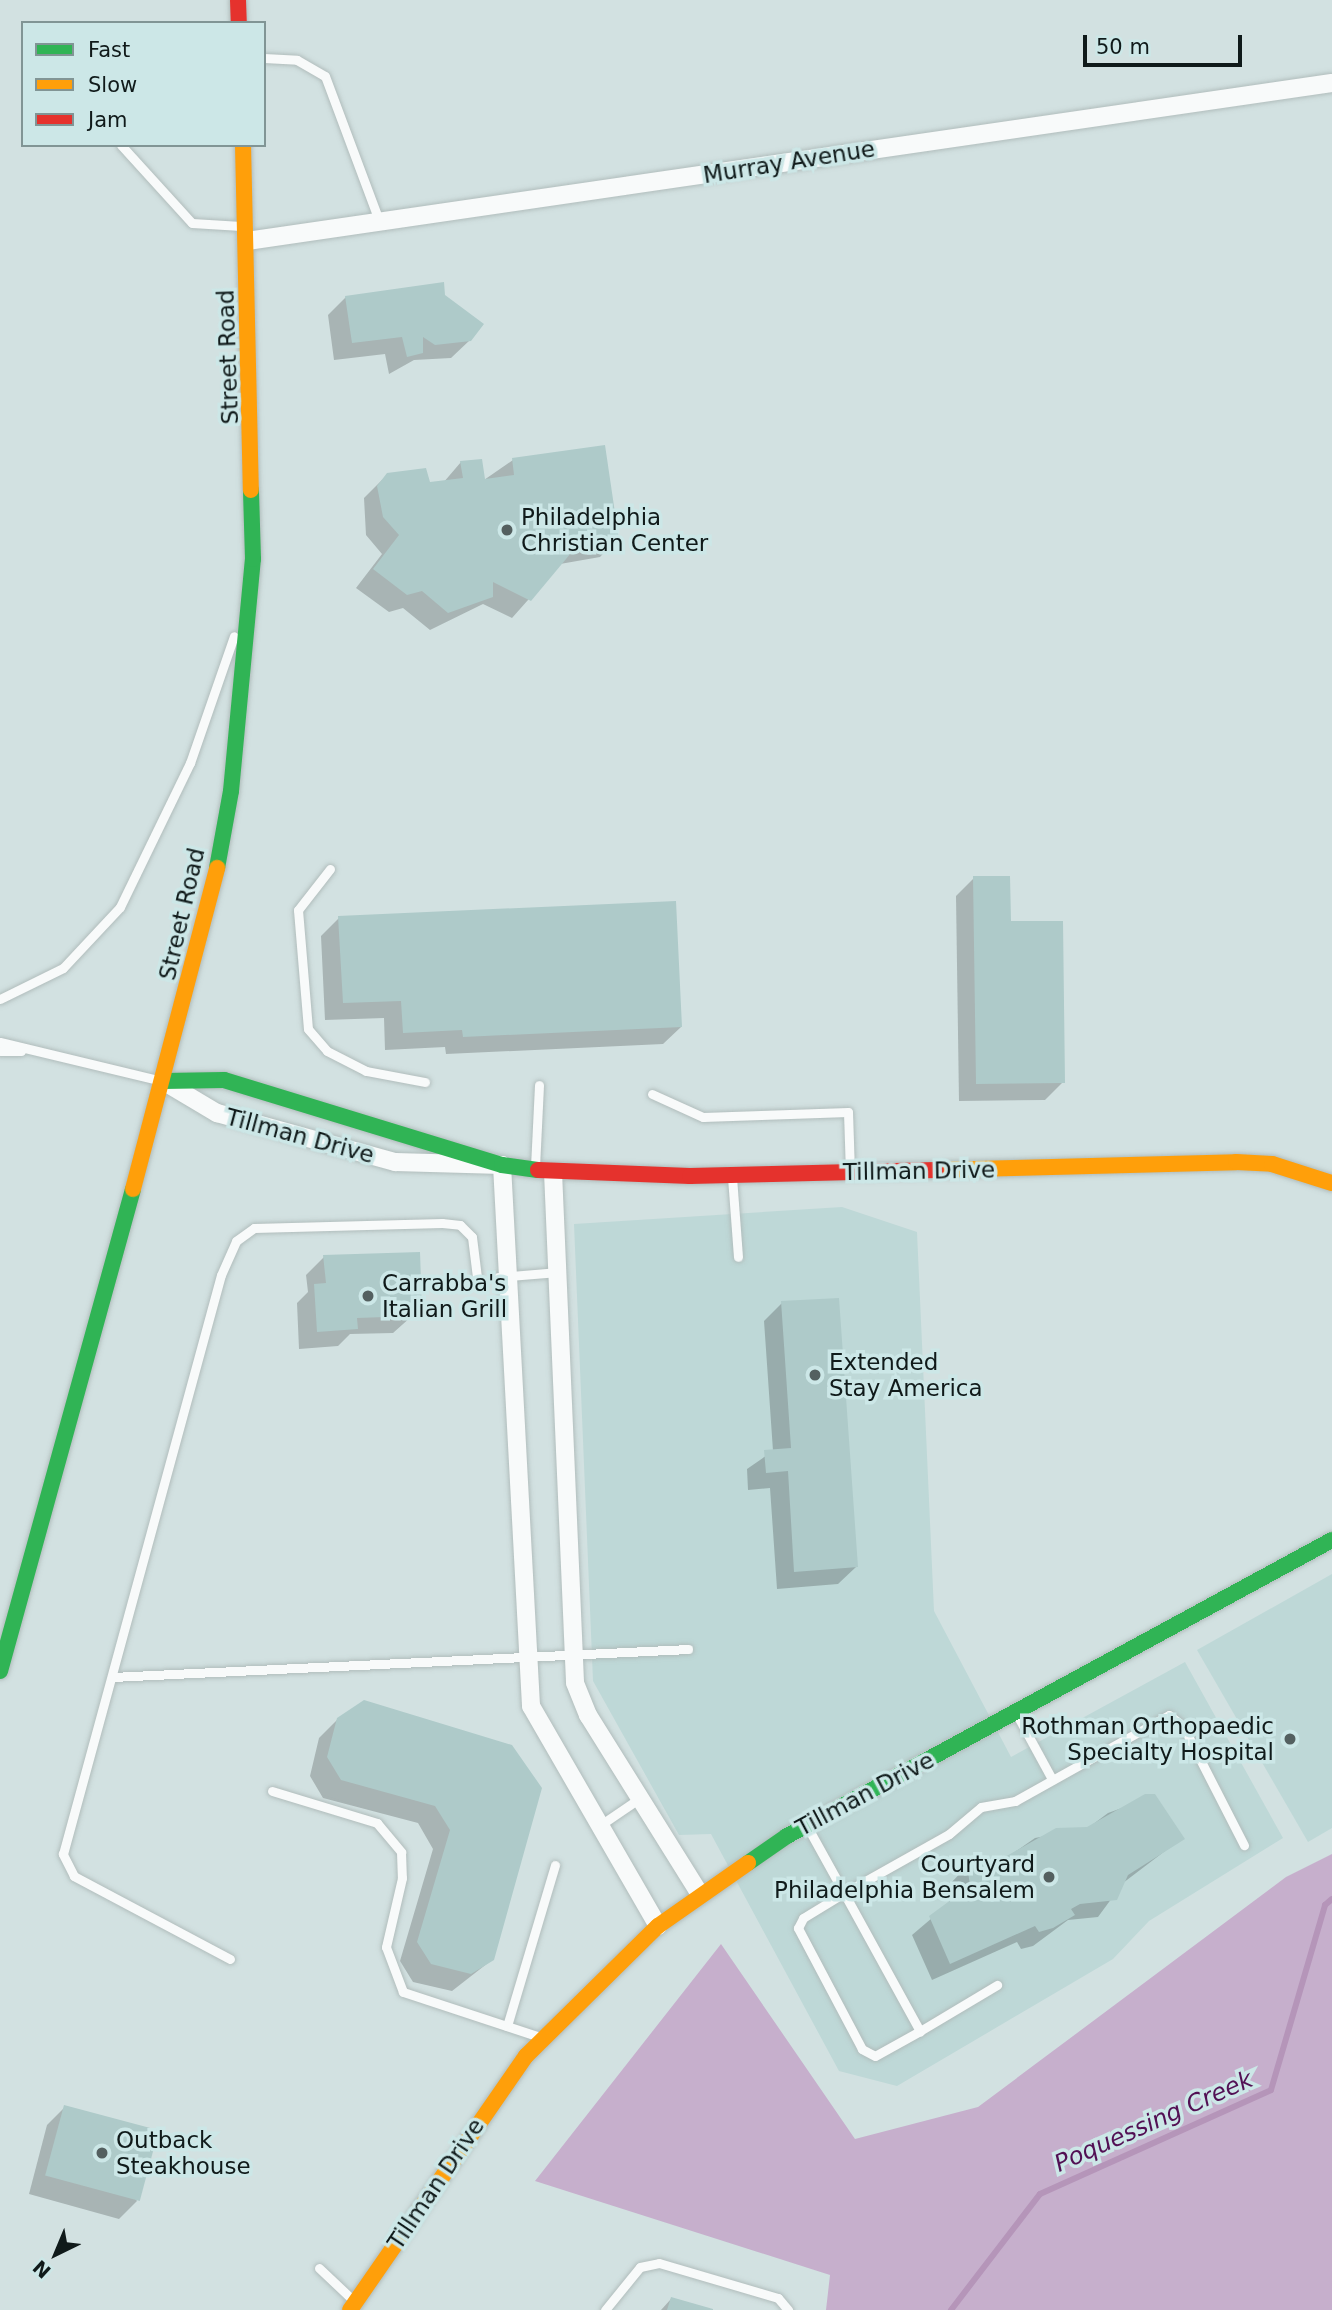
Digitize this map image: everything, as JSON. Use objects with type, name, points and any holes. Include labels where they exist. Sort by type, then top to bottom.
[{"type":"street","points":[[238,0],[239,21]]},
{"type":"street","name":"Murray Avenue","points":[[247,233],[380,223],[1332,83]]},
{"type":"street","name":"Street Road","points":[[0,1671],[163,1081],[223,845],[253,559],[243,147]]},
{"type":"street","name":"Tillman Drive","points":[[163,1081],[223,1080],[502,1165]]},
{"type":"street","name":"Tillman Drive","points":[[163,1081],[217,1113],[395,1162],[502,1165],[553,1172],[732,1175],[1236,1161],[1272,1164],[1332,1183]]},
{"type":"street","points":[[502,1165],[503,1276],[528,1661],[537,1723],[658,1926]]},
{"type":"street","points":[[553,1172],[571,1657],[581,1700],[700,1894]]},
{"type":"street","name":"Tillman Drive","points":[[353,2306],[542,2038],[658,1926],[700,1894],[807,1825],[1332,1540]]},
{"type":"lane","points":[[266,58],[297,60],[325,76],[380,223]]},
{"type":"lane","points":[[123,147],[192,223],[247,233]]},
{"type":"lane","points":[[0,999],[63,968],[120,907],[171,808],[222,682],[253,559]]},
{"type":"lane","points":[[330,869],[298,910],[308,1029],[327,1051],[366,1071],[425,1082]]},
{"type":"lane","points":[[0,1042],[163,1081]]},
{"type":"lane","points":[[0,1051],[30,1051]]},
{"type":"lane","points":[[534,1170],[539,1085]]},
{"type":"lane","points":[[652,1094],[703,1117],[848,1112],[850,1172]]},
{"type":"lane","points":[[732,1175],[738,1258]]},
{"type":"lane","points":[[230,1959],[66,1866],[63,1854],[220,1275],[236,1241],[254,1228],[460,1225],[472,1237],[477,1277]]},
{"type":"lane","points":[[503,1276],[557,1272]]},
{"type":"lane","points":[[111,1677],[528,1661],[688,1649]]},
{"type":"lane","points":[[1015,1711],[1052,1779]]},
{"type":"lane","points":[[997,1985],[875,2056],[862,2049],[798,1936],[803,1918],[949,1834],[981,1807],[1016,1801],[1169,1715],[1183,1726],[1244,1845]]},
{"type":"lane","points":[[272,1791],[384,1827],[404,1863],[386,1947],[396,1983],[415,1998],[542,2038]]},
{"type":"lane","points":[[599,1826],[640,1798]]},
{"type":"lane","points":[[807,1825],[919,2031]]},
{"type":"lane","points":[[507,2026],[555,1865]]},
{"type":"lane","points":[[605,2310],[640,2267],[659,2263],[778,2298],[788,2310]]},
{"type":"lane","points":[[318,2268],[353,2306]]},
{"type":"shaded area","points":[[842,1207],[917,1232],[934,1611],[1011,1757],[1185,1662],[1283,1838],[1149,1921],[1113,1959],[897,2086],[839,2071],[711,1834],[679,1835],[593,1681],[574,1224]]},
{"type":"shaded area","name":"Rothman Orthopaedic Specialty Hospital","points":[[1332,1574],[1332,1828],[1308,1842],[1197,1650]]},
{"type":"shaded area","points":[[1332,1854],[1332,2310],[826,2310],[830,2275],[535,2181],[721,1944],[855,2139],[978,2107],[1286,1877]]},
{"type":"building","points":[[444,282],[445,295],[484,324],[471,341],[435,345],[423,337],[423,353],[407,357],[402,337],[352,343],[345,296]]},
{"type":"building","name":"Philadelphia Christian Center","points":[[605,445],[619,540],[576,547],[531,601],[493,582],[493,597],[448,613],[422,591],[407,595],[373,569],[399,535],[383,517],[377,486],[387,473],[426,468],[430,482],[463,478],[460,461],[482,459],[485,479],[514,475],[512,458]]},
{"type":"building","points":[[973,876],[1010,876],[1011,921],[1063,921],[1065,1083],[976,1084]]},
{"type":"building","points":[[676,901],[682,1027],[463,1037],[462,1030],[403,1033],[401,1001],[343,1003],[338,916]]},
{"type":"building","name":"Carrabba's Italian Grill","points":[[420,1252],[422,1309],[412,1309],[413,1316],[357,1318],[358,1329],[317,1332],[314,1284],[326,1283],[323,1255]]},
{"type":"building","name":"Extended Stay America","points":[[839,1298],[858,1567],[794,1572],[788,1471],[766,1473],[764,1450],[791,1448],[781,1301]]},
{"type":"building","points":[[364,1700],[512,1745],[542,1788],[494,1960],[471,1974],[431,1964],[417,1942],[450,1830],[435,1806],[341,1780],[327,1757],[337,1718]]},
{"type":"building","name":"Courtyard Philadelphia Bensalem","points":[[1145,1794],[1155,1794],[1185,1839],[1128,1875],[1117,1900],[1080,1904],[1071,1909],[1075,1915],[1053,1928],[1039,1932],[1035,1926],[950,1964],[929,1916],[970,1886],[967,1864],[998,1861],[1056,1828],[1087,1827]]},
{"type":"building","name":"Outback Steakhouse","points":[[64,2105],[159,2130],[140,2201],[45,2176]]},
{"type":"building","points":[[671,2297],[713,2309],[713,2310],[667,2310]]},
{"type":"waterway","name":"Poquessing Creek","points":[[951,2310],[1040,2194],[1271,2090],[1325,1905],[1332,1899]]},
{"type":"traffic: fast","points":[[217,868],[231,791],[253,559],[251,490]]},
{"type":"traffic: fast","points":[[163,1081],[224,1080],[502,1165],[538,1170]]},
{"type":"traffic: fast","points":[[0,1671],[133,1189]]},
{"type":"traffic: fast","points":[[748,1863],[787,1836],[1332,1540]]},
{"type":"traffic: slow","points":[[243,147],[251,490]]},
{"type":"traffic: slow","points":[[133,1189],[217,868]]},
{"type":"traffic: slow","points":[[936,1170],[1236,1162],[1272,1164],[1332,1183]]},
{"type":"traffic: slow","points":[[350,2310],[526,2056],[658,1926],[748,1863]]},
{"type":"traffic: jam","points":[[238,0],[239,21]]},
{"type":"traffic: jam","points":[[538,1170],[690,1176],[936,1170]]},
{"type":"place","name":"Philadelphia Christian Center","points":[[507,530]]},
{"type":"place","name":"Carrabba's Italian Grill","points":[[368,1296]]},
{"type":"place","name":"Extended Stay America","points":[[815,1375]]},
{"type":"place","name":"Rothman Orthopaedic Specialty Hospital","points":[[1290,1739]]},
{"type":"place","name":"Courtyard Philadelphia Bensalem","points":[[1049,1877]]},
{"type":"place","name":"Outback Steakhouse","points":[[102,2153]]}]
